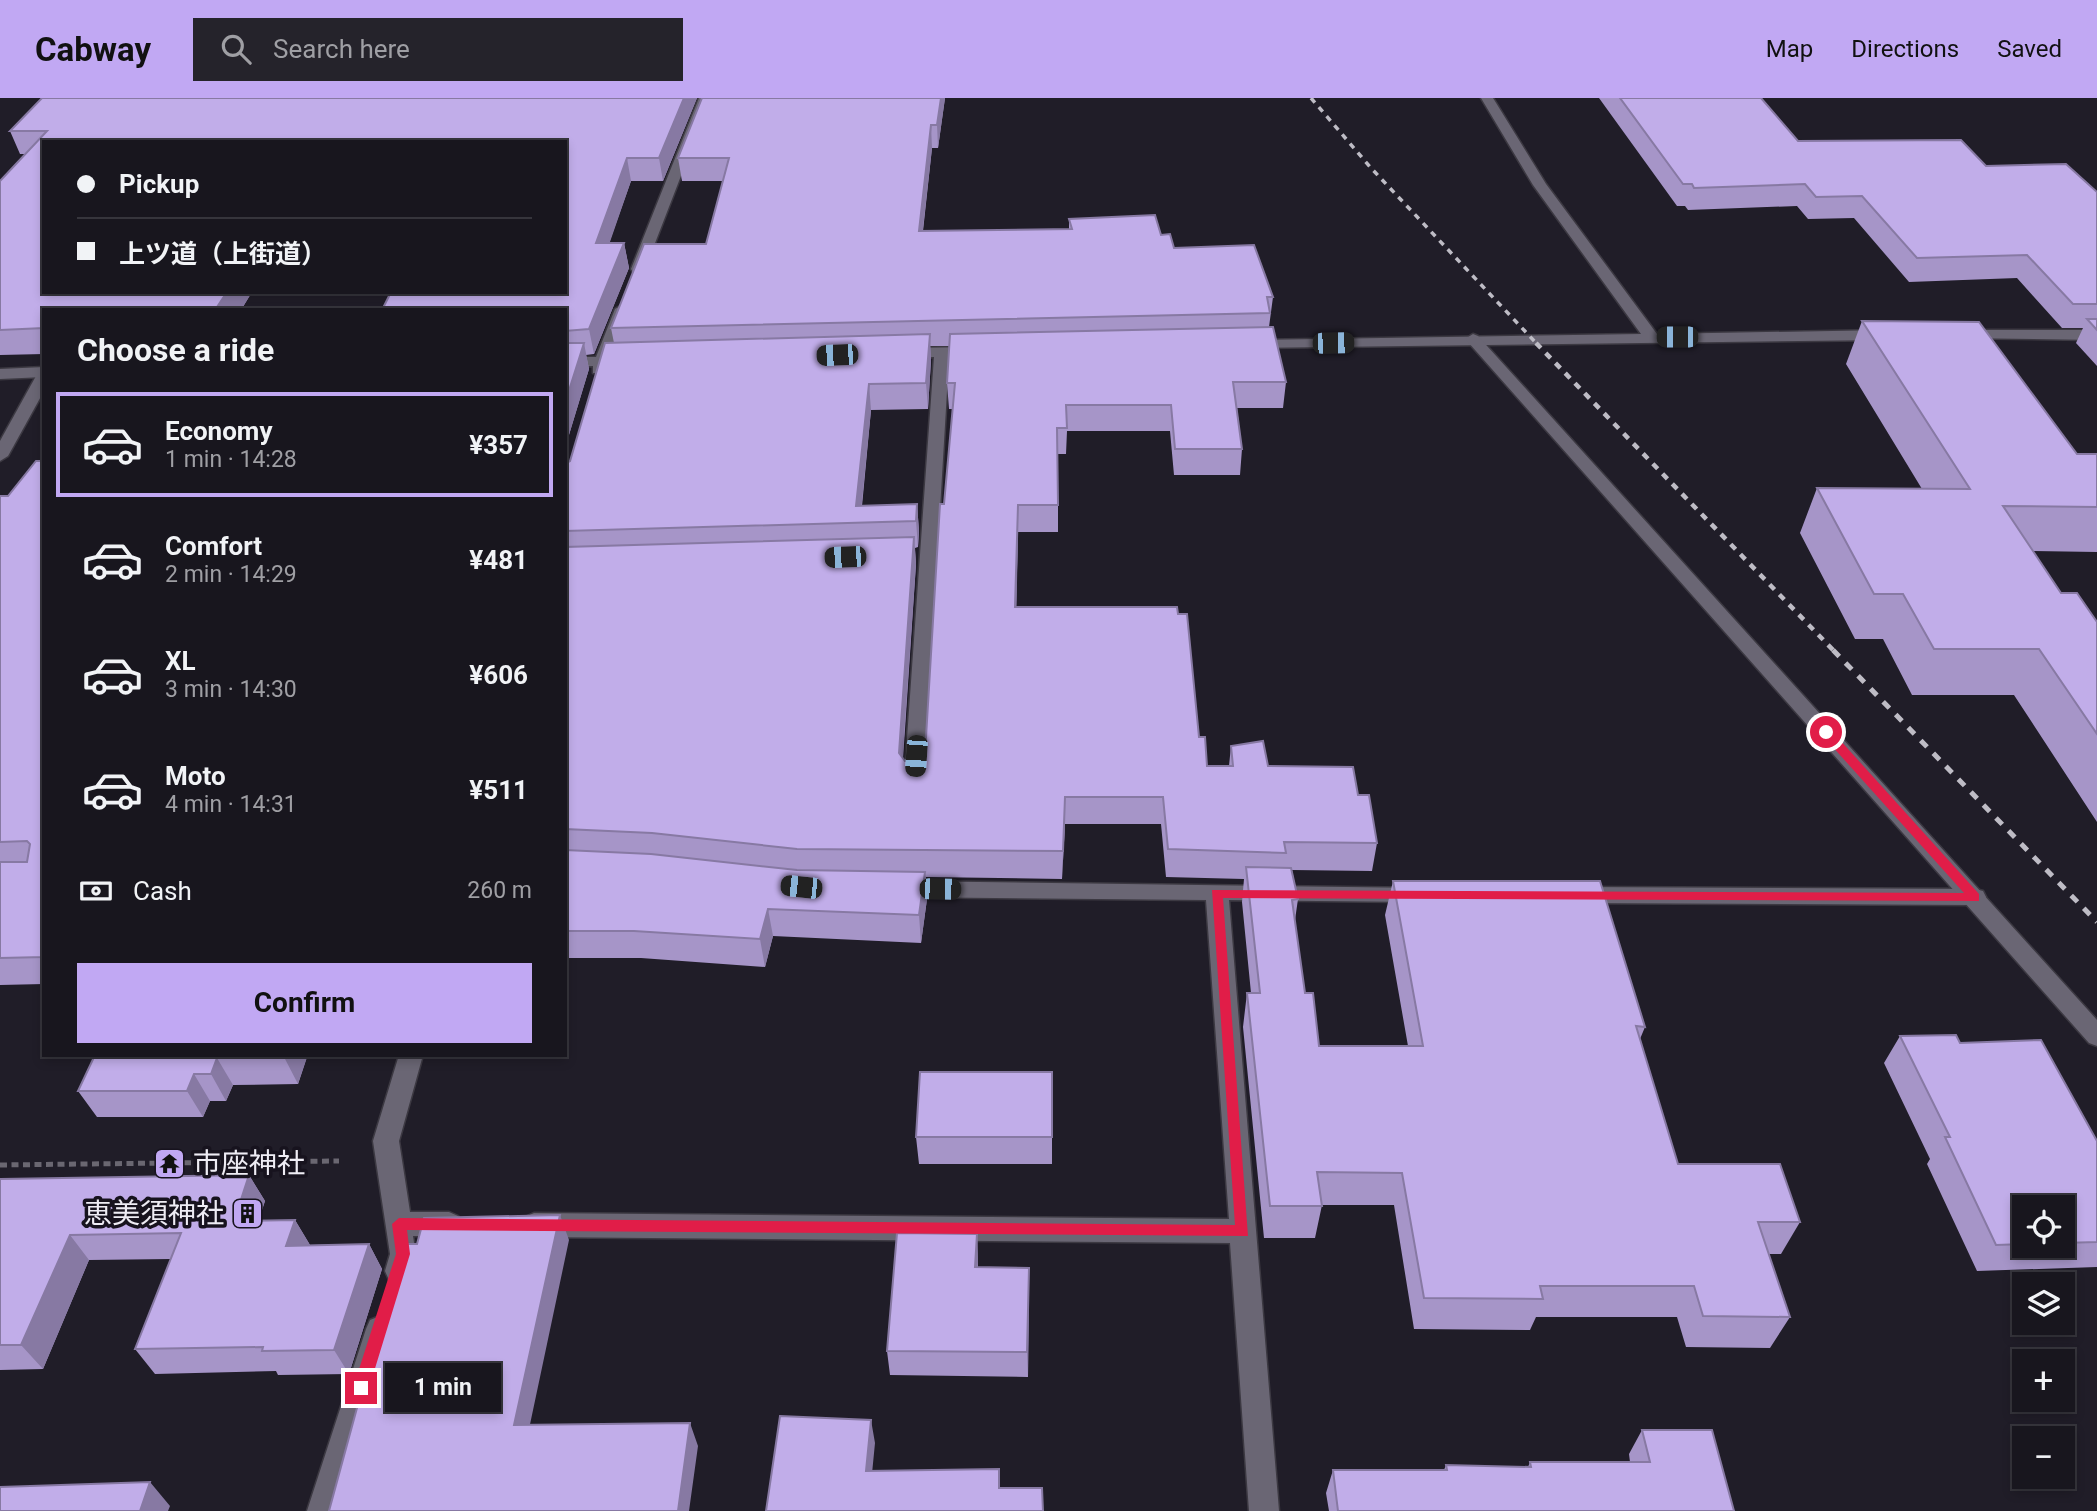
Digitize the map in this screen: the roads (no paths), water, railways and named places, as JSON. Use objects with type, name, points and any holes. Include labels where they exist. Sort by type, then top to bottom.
[{"type":"street","points":[[594,386],[705,98]]},
{"type":"street","points":[[1487,98],[1540,185],[1651,337]]},
{"type":"street","points":[[1235,345],[1903,334]]},
{"type":"street","points":[[1945,335],[2097,335]]},
{"type":"street","points":[[1473,339],[2097,1036]]},
{"type":"street","points":[[887,354],[998,351]]},
{"type":"street","points":[[914,781],[922,555],[942,352]]},
{"type":"street","points":[[567,362],[643,360]]},
{"type":"street","points":[[0,374],[42,374]]},
{"type":"street","points":[[0,456],[42,378]]},
{"type":"street","points":[[884,888],[1437,894]]},
{"type":"street","points":[[1217,893],[1264,1511]]},
{"type":"street","points":[[1561,895],[1975,897]]},
{"type":"street","points":[[322,1511],[403,1254],[386,1141],[410,1057]]},
{"type":"street","points":[[399,1224],[468,1224]]},
{"type":"street","points":[[509,1225],[1242,1231]]},
{"type":"railway","points":[[1311,98],[1371,168],[1538,345]]},
{"type":"railway","points":[[1536,343],[1835,652]]},
{"type":"railway","points":[[1833,650],[2097,922]]},
{"type":"place","name":"市座神社","points":[[170,1163]]},
{"type":"place","name":"恵美須神社","points":[[247,1213]]}]
